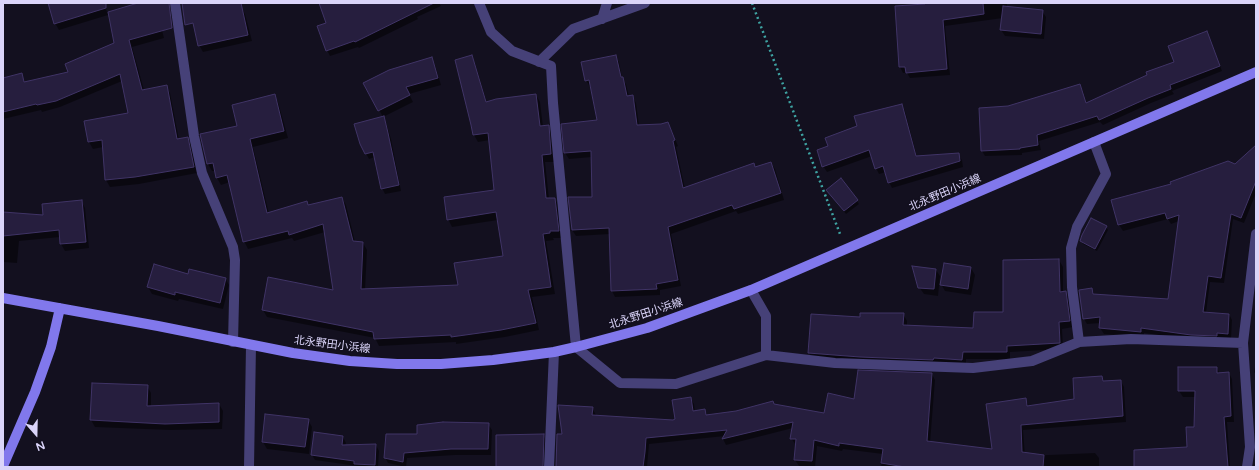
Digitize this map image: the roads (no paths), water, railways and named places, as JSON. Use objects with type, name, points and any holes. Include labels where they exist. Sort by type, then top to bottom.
[{"type":"main road","name":"北永野田小浜線","points":[[3,298],[158,326],[233,342],[350,362],[441,364],[493,360],[554,352],[576,348],[647,328],[751,290],[1256,72]]},
{"type":"main road","points":[[3,466],[35,392],[52,347],[60,308]]},
{"type":"street","points":[[175,3],[194,136],[202,173],[233,246],[235,260],[233,342]]},
{"type":"street","points":[[479,3],[491,32],[512,51],[551,66],[553,103],[576,348],[620,384],[676,384],[766,355],[835,363],[973,368],[1032,361],[1079,342],[1131,339],[1243,343]]},
{"type":"street","points":[[602,18],[607,3]]},
{"type":"street","points":[[540,62],[573,29],[645,3]]},
{"type":"street","points":[[1079,342],[1072,287],[1071,248],[1077,227],[1106,174],[1094,142]]},
{"type":"street","points":[[1248,467],[1250,447],[1243,343],[1256,234]]},
{"type":"street","points":[[751,290],[766,316],[766,355]]},
{"type":"street","points":[[249,467],[251,345]]},
{"type":"street","points":[[549,467],[554,352]]}]
